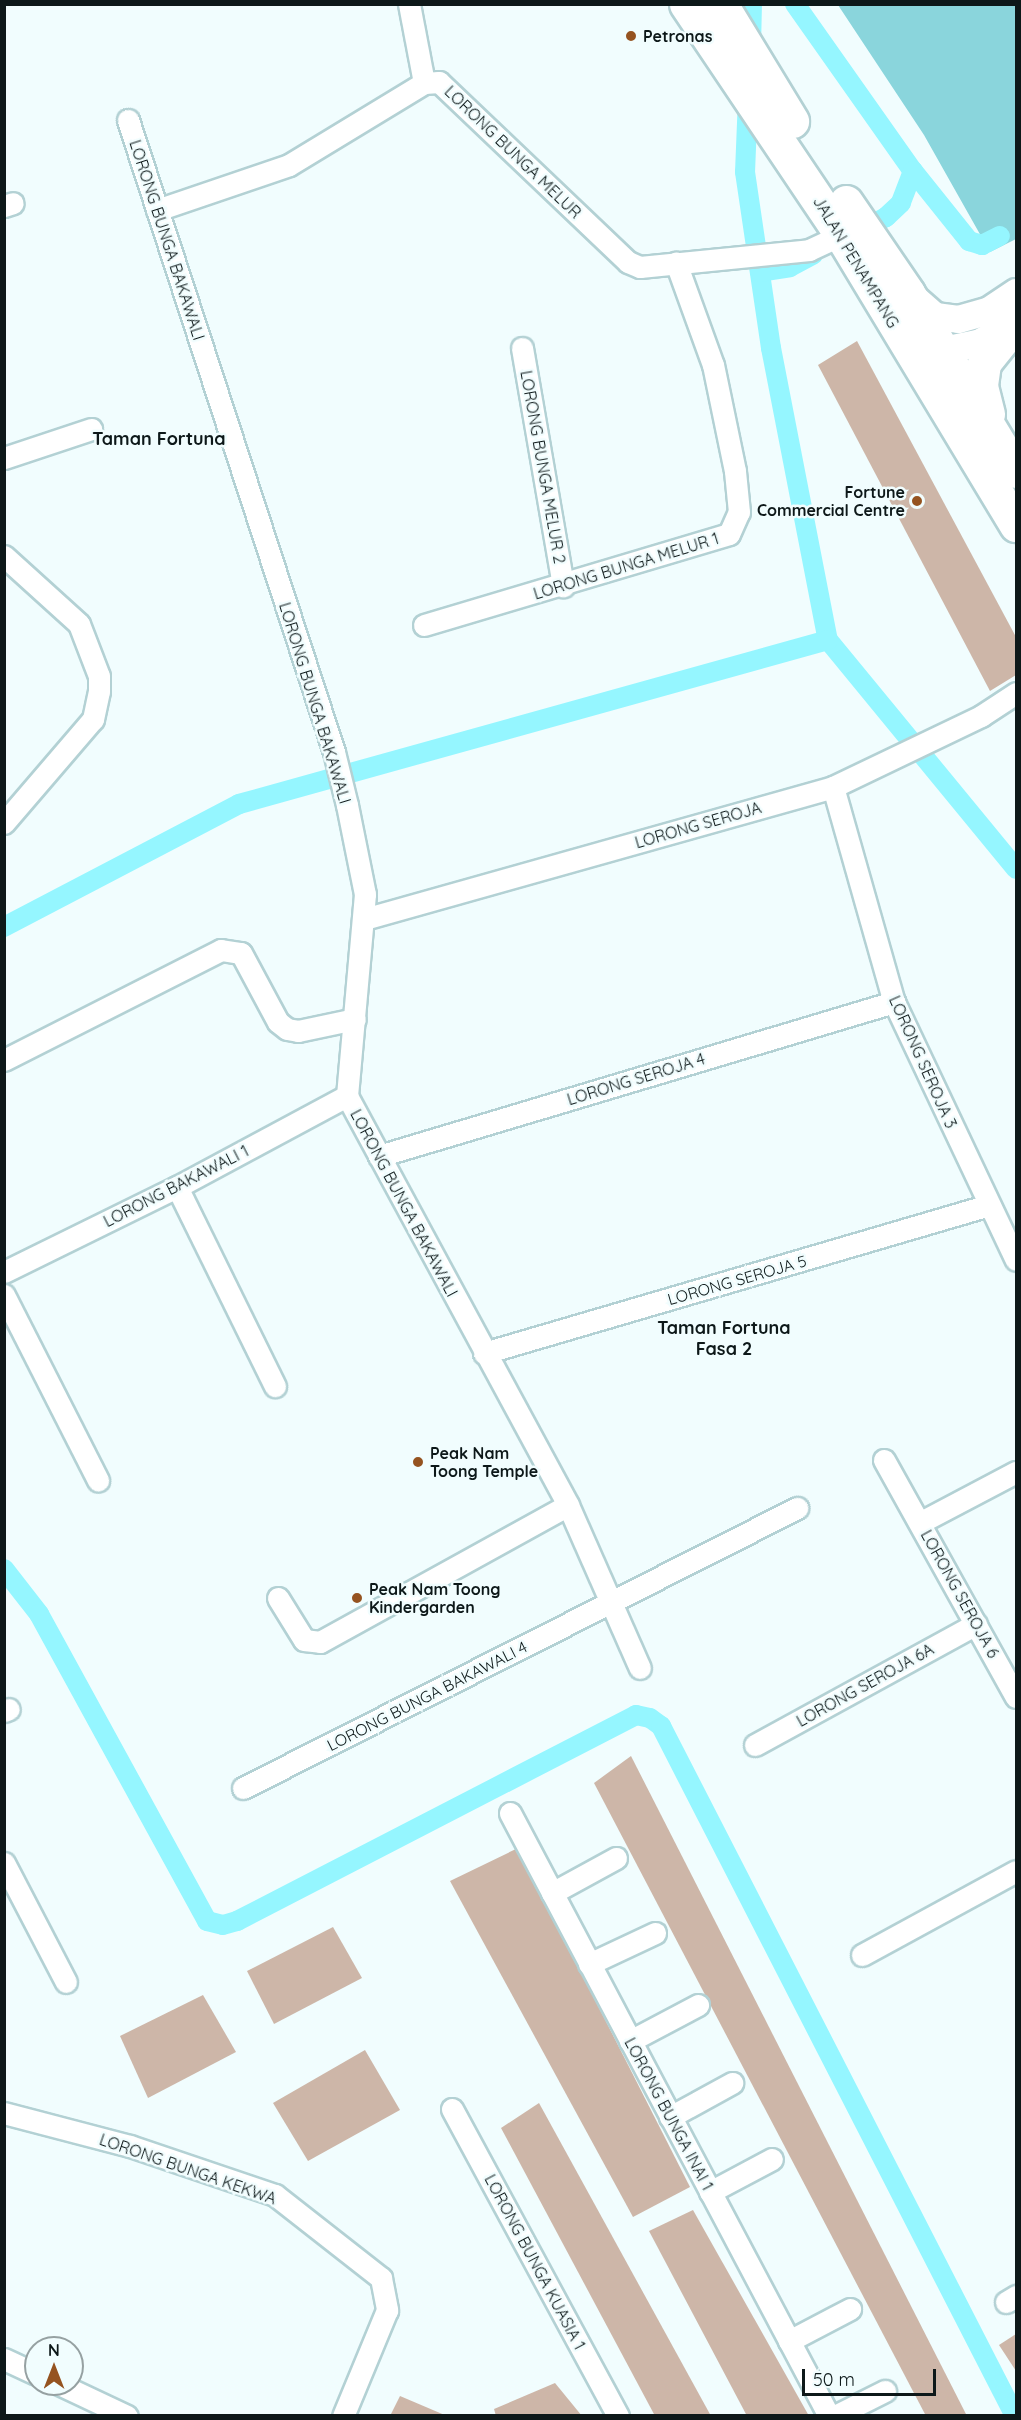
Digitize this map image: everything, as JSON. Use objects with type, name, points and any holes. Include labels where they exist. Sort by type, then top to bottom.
[{"type":"main road","name":"JALAN PENAMPANG","points":[[686,4],[788,152],[901,285],[1017,471]]},
{"type":"main road","name":"JALAN PENAMPANG","points":[[721,4],[847,224],[899,333],[1017,525]]},
{"type":"main road","points":[[994,435],[983,396],[981,375],[984,363],[1008,318]]},
{"type":"main road","points":[[899,333],[943,351]]},
{"type":"street","points":[[409,4],[424,83]]},
{"type":"street","name":"LORONG BUNGA MELUR","points":[[157,210],[289,165],[424,83],[439,82],[451,90],[628,262],[640,267],[723,256],[809,250],[847,224]]},
{"type":"street","name":"LORONG BUNGA BAKAWALI","points":[[128,120],[334,752],[347,806],[365,894],[346,1096],[568,1505],[640,1668]]},
{"type":"street","name":"LORONG BUNGA MELUR 1","points":[[424,625],[563,586],[729,534],[737,524],[735,471],[713,365],[676,263]]},
{"type":"street","points":[[901,285],[935,316],[958,319],[1008,318]]},
{"type":"street","points":[[1008,318],[1017,292]]},
{"type":"street","points":[[943,351],[980,342],[966,341],[960,328],[1008,318]]},
{"type":"street","name":"LORONG BUNGA MELUR 2","points":[[522,348],[563,586]]},
{"type":"street","points":[[4,458],[90,429]]},
{"type":"street","points":[[4,556],[79,624],[99,676],[99,691],[93,719],[8,830]]},
{"type":"street","name":"LORONG SEROJA","points":[[364,919],[833,787],[946,733],[1017,693]]},
{"type":"street","name":"LORONG SEROJA 3","points":[[833,787],[894,1002],[1017,1260]]},
{"type":"street","points":[[4,1060],[221,950],[231,949],[241,953],[278,1022],[286,1029],[298,1031],[355,1019]]},
{"type":"street","name":"LORONG SEROJA 4","points":[[379,1156],[894,1002]]},
{"type":"street","name":"LORONG BAKAWALI 1","points":[[4,1272],[177,1187],[346,1096]]},
{"type":"street","points":[[177,1187],[275,1386]]},
{"type":"street","name":"LORONG SEROJA 5","points":[[484,1353],[989,1205]]},
{"type":"street","points":[[4,1295],[98,1480]]},
{"type":"street","name":"LORONG SEROJA 6","points":[[884,1460],[921,1522],[1017,1697]]},
{"type":"street","name":"LORONG SEROJA 6","points":[[921,1522],[1017,1473]]},
{"type":"street","points":[[278,1598],[304,1640],[320,1642],[568,1505]]},
{"type":"street","name":"LORONG BUNGA BAKAWALI 4","points":[[243,1788],[797,1508]]},
{"type":"street","name":"LORONG SEROJA 6A","points":[[754,1745],[976,1624]]},
{"type":"street","name":"LORONG BUNGA INAI 1","points":[[510,1813],[829,2415]]},
{"type":"street","points":[[552,1893],[616,1858]]},
{"type":"street","points":[[4,1863],[66,1982]]},
{"type":"street","points":[[862,1955],[1017,1871]]},
{"type":"street","points":[[590,1964],[655,1933]]},
{"type":"street","points":[[630,2041],[698,2005]]},
{"type":"street","points":[[670,2116],[732,2083]]},
{"type":"street","name":"LORONG BUNGA KUASIA 1","points":[[452,2109],[618,2415]]},
{"type":"street","name":"LORONG BUNGA KEKWA","points":[[4,2113],[130,2146],[275,2195],[381,2278],[387,2310],[343,2415]]},
{"type":"street","points":[[710,2192],[772,2159]]},
{"type":"street","points":[[789,2341],[850,2309]]},
{"type":"street","points":[[4,2359],[24,2368]]},
{"type":"street","points":[[835,2415],[885,2391]]},
{"type":"street","points":[[84,2395],[128,2415]]},
{"type":"shaded area","points":[[838,5],[1016,5],[1016,239],[990,252],[924,135]]},
{"type":"building","name":"Fortune Commercial Centre","points":[[857,341],[1016,637],[1016,675],[990,691],[818,365]]},
{"type":"building","points":[[631,1756],[967,2416],[926,2416],[594,1783]]},
{"type":"building","points":[[518,1848],[690,2187],[633,2217],[450,1881]]},
{"type":"building","points":[[333,1927],[362,1978],[274,2024],[247,1971]]},
{"type":"building","points":[[203,1995],[236,2052],[148,2098],[120,2036]]},
{"type":"building","points":[[365,2050],[400,2110],[308,2161],[273,2103]]},
{"type":"building","points":[[539,2103],[711,2416],[655,2416],[501,2128]]},
{"type":"building","points":[[693,2210],[809,2416],[747,2416],[649,2231]]},
{"type":"building","points":[[1016,2334],[1016,2371],[999,2345]]},
{"type":"building","points":[[555,2383],[582,2416],[496,2416],[494,2409]]},
{"type":"building","points":[[400,2396],[447,2416],[390,2416]]},
{"type":"waterway","points":[[751,47],[752,4]]},
{"type":"waterway","points":[[795,4],[913,171],[901,203],[886,217],[856,233]]},
{"type":"waterway","points":[[748,98],[745,172],[771,348],[828,640],[1016,869]]},
{"type":"waterway","points":[[913,171],[969,241],[982,245],[1000,236]]},
{"type":"waterway","points":[[760,272],[790,267],[813,255]]},
{"type":"waterway","points":[[4,927],[239,804],[828,640]]},
{"type":"waterway","points":[[4,1569],[39,1614],[207,1921],[223,1925],[237,1921],[636,1715],[650,1718],[661,1726],[1015,2416]]},
{"type":"place","name":"Petronas","points":[[631,36]]},
{"type":"place","name":"Fortune Commercial Centre","points":[[917,501]]},
{"type":"place","name":"Peak Nam Toong Temple","points":[[418,1462]]},
{"type":"place","name":"Peak Nam Toong Kindergarden","points":[[357,1598]]},
{"type":"district","name":"Taman Fortuna","points":[[159,439]]},
{"type":"district","name":"Taman Fortuna Fasa 2","points":[[724,1339]]}]
